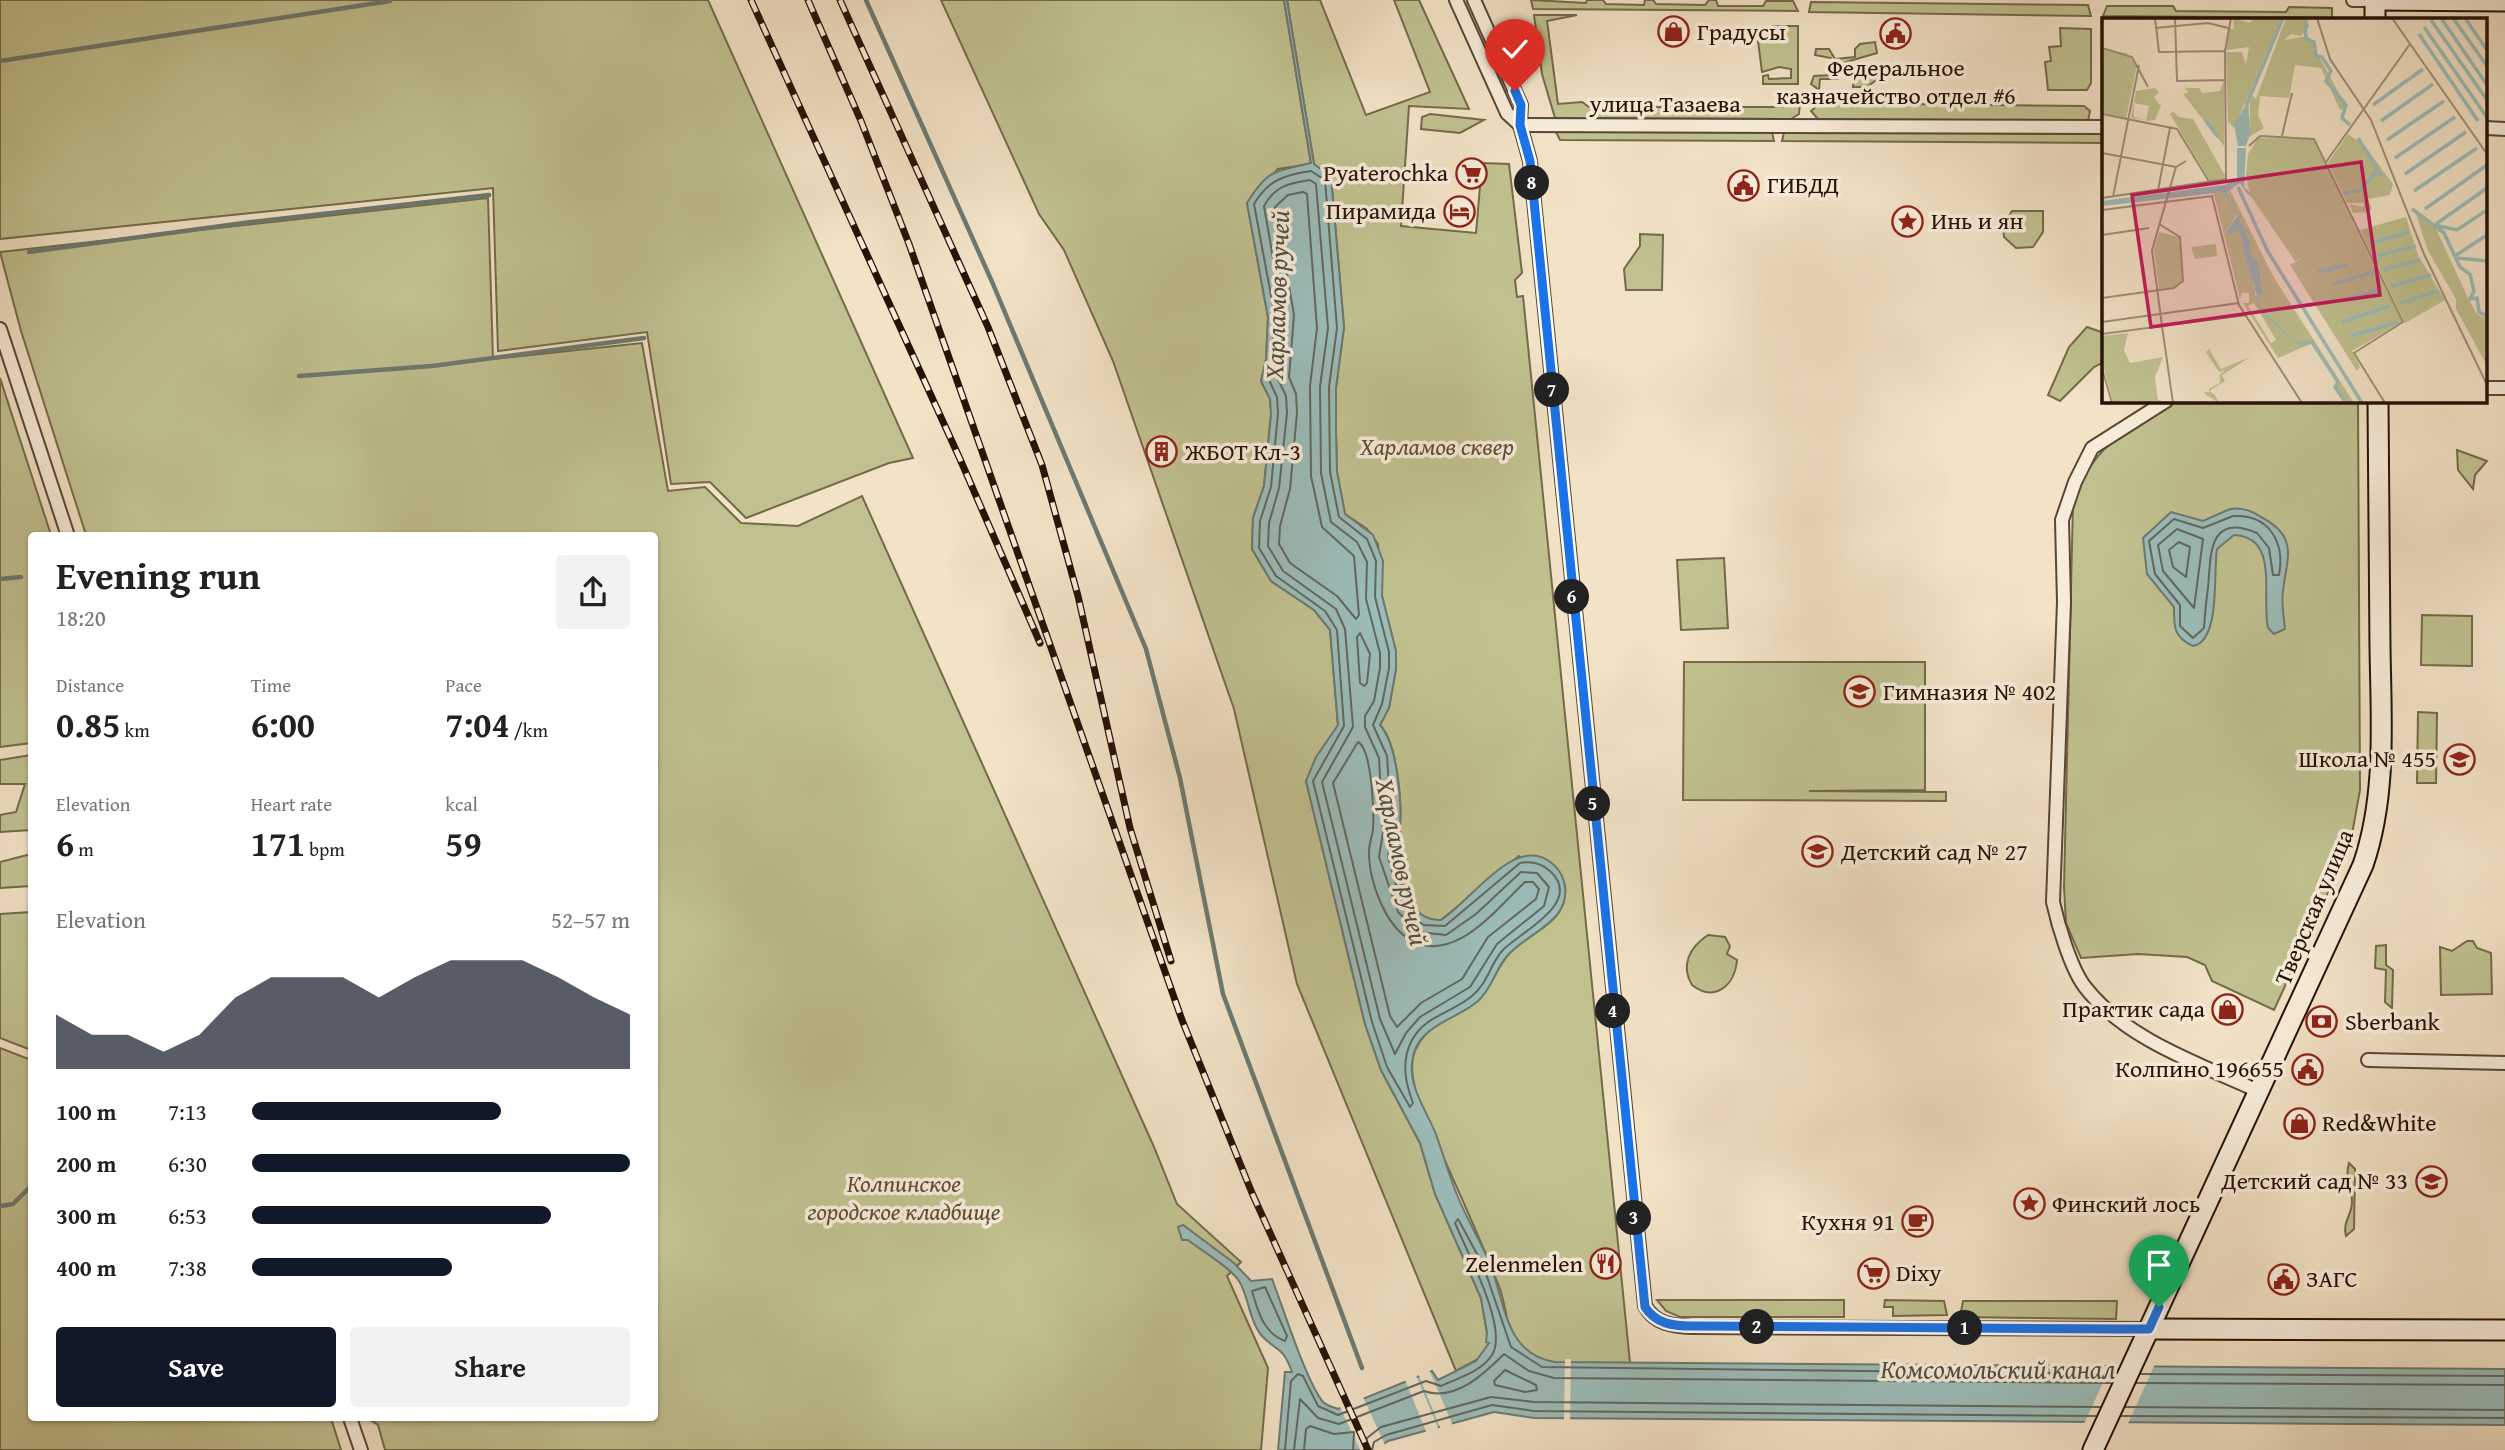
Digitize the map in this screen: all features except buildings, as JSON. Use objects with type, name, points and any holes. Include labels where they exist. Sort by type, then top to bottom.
[{"type":"street","points":[[1456,0],[1507,113],[1520,125]]},
{"type":"street","points":[[1474,0],[1521,105],[1520,125],[1530,161],[1641,1290],[1648,1312],[1665,1323],[1692,1326],[2505,1330]]},
{"type":"street","points":[[2353,0],[2505,1]]},
{"type":"street","points":[[2375,0],[2375,18]]},
{"type":"street","name":"улица Тазаева","points":[[1520,125],[2102,127]]},
{"type":"street","points":[[0,329],[67,532]]},
{"type":"street","points":[[2164,402],[2092,448],[2075,482],[2063,520],[2064,602],[2053,902],[2057,921],[2084,986],[2103,1005],[2130,1029],[2258,1091]]},
{"type":"street","name":"Тверская улица","points":[[2097,1442],[2362,865],[2378,806],[2381,710],[2378,402]]},
{"type":"street","points":[[2368,1060],[2505,1063]]},
{"type":"street","points":[[351,1421],[361,1450]]},
{"type":"green space","points":[[0,0],[708,0],[913,458],[889,463],[746,518],[710,482],[671,484],[647,332],[498,351],[493,188],[0,239]]},
{"type":"green space","points":[[941,0],[1284,0],[1311,164],[1278,169],[1247,203],[1268,317],[1266,360],[1261,381],[1270,399],[1271,414],[1264,486],[1253,518],[1252,549],[1271,581],[1314,610],[1330,630],[1338,725],[1306,781],[1365,1024],[1381,1070],[1420,1143],[1435,1194],[1481,1298],[1489,1345],[1480,1358],[1456,1371],[1297,984],[1234,709],[1113,361],[1064,250],[1039,214]]},
{"type":"green space","name":"Харламов сквер","points":[[1287,0],[1320,0],[1366,115],[1430,92],[1394,0],[1419,0],[1469,109],[1409,106],[1401,226],[1476,233],[1482,163],[1509,164],[1522,273],[1515,280],[1517,297],[1523,296],[1630,1363],[1556,1363],[1529,1353],[1518,1344],[1511,1332],[1502,1295],[1490,1265],[1418,1098],[1412,1063],[1420,1041],[1441,1022],[1467,1009],[1480,998],[1508,955],[1557,915],[1564,900],[1565,885],[1519,856],[1441,920],[1430,919],[1421,914],[1403,888],[1395,853],[1400,824],[1398,777],[1391,747],[1380,725],[1389,708],[1396,669],[1392,636],[1382,596],[1378,544],[1367,529],[1345,514],[1337,472],[1336,388],[1344,327],[1331,177],[1314,164]]},
{"type":"green space","points":[[1531,0],[1586,3],[1587,0],[1603,0],[1606,4],[1644,5],[1645,0],[1653,0],[1656,4],[1705,5],[1709,0],[1716,0],[1718,6],[1763,6],[1766,1],[1793,1],[1798,11],[1533,9]]},
{"type":"green space","points":[[1811,2],[2088,5],[2091,16],[1809,12]]},
{"type":"green space","points":[[2107,6],[2173,6],[2176,11],[2286,12],[2289,7],[2332,8],[2332,18],[2103,16]]},
{"type":"green space","points":[[1534,15],[1577,15],[1547,21],[1558,104],[1582,102],[1589,107],[1783,107],[1794,99],[1800,103],[1799,114],[1791,119],[1555,118],[1542,74]]},
{"type":"green space","points":[[1773,26],[1798,26],[1798,84],[1763,84],[1763,76],[1768,75],[1769,79],[1791,78],[1791,69],[1779,67],[1762,72],[1758,41],[1771,39]]},
{"type":"green space","points":[[2060,28],[2091,29],[2091,83],[2087,90],[2048,90],[2045,62],[2051,61],[2049,47],[2061,46]]},
{"type":"green space","points":[[1875,42],[1877,53],[1846,62],[1838,79],[1820,79],[1819,90],[1811,84],[1814,76],[1832,75],[1831,58],[1815,55],[1816,49],[1829,49],[1835,59],[1855,57],[1855,49],[1860,44]]},
{"type":"green space","points":[[1876,70],[1879,78],[1867,87],[1853,87],[1854,74]]},
{"type":"green space","points":[[1820,103],[2084,106],[2090,111],[2088,121],[1818,119],[1811,111]]},
{"type":"green space","points":[[1430,114],[1484,120],[1460,133],[1421,129],[1422,117]]},
{"type":"green space","points":[[1556,132],[1772,132],[1774,141],[1560,140]]},
{"type":"green space","points":[[1784,132],[2102,134],[2102,143],[1782,141]]},
{"type":"green space","name":"Колпинское городское кладбище","points":[[488,198],[493,359],[642,343],[668,491],[705,487],[741,523],[798,526],[862,496],[1154,1147],[1177,1204],[1241,1262],[1227,1276],[1268,1368],[1261,1450],[385,1450],[378,1425],[372,1421],[658,1421],[658,532],[85,532],[21,331],[0,252]]},
{"type":"green space","points":[[2012,211],[2043,211],[2043,232],[2033,247],[2016,248],[2004,237],[2003,225]]},
{"type":"green space","points":[[1640,234],[1663,235],[1662,290],[1626,290],[1624,269],[1640,246]]},
{"type":"green space","points":[[2087,327],[2102,332],[2102,363],[2094,367],[2060,401],[2048,395],[2069,347]]},
{"type":"green space","points":[[0,378],[50,532],[28,532],[28,743],[0,747]]},
{"type":"green space","points":[[2174,402],[2358,402],[2360,790],[2350,845],[2274,1010],[2212,981],[2205,965],[2187,957],[2138,954],[2081,958],[2066,923],[2064,887],[2073,503],[2081,483],[2101,453],[2142,421]]},
{"type":"green space","points":[[2457,450],[2487,461],[2475,475],[2473,489],[2458,470]]},
{"type":"green space","points":[[1724,558],[1728,628],[1681,630],[1677,560]]},
{"type":"green space","points":[[2422,615],[2472,616],[2472,666],[2421,665]]},
{"type":"green space","points":[[1684,662],[1925,662],[1925,790],[1809,791],[1946,792],[1946,801],[1683,800]]},
{"type":"green space","points":[[2418,712],[2437,713],[2436,783],[2417,783]]},
{"type":"green space","points":[[28,755],[28,830],[0,832],[0,815],[16,812],[25,784],[0,784],[0,760]]},
{"type":"green space","points":[[28,855],[28,886],[0,888],[0,862]]},
{"type":"green space","points":[[28,912],[28,1049],[0,1038],[0,914]]},
{"type":"green space","points":[[1708,935],[1725,937],[1730,946],[1727,954],[1737,960],[1728,984],[1716,992],[1700,990],[1692,985],[1687,970],[1692,951]]},
{"type":"green space","points":[[2467,941],[2473,941],[2477,948],[2491,953],[2492,994],[2441,995],[2440,947],[2452,951]]},
{"type":"green space","points":[[2386,945],[2386,965],[2393,970],[2392,1008],[2385,1002],[2386,970],[2375,968],[2376,946]]},
{"type":"green space","points":[[0,1048],[28,1059],[28,1421],[332,1421],[341,1450],[0,1450]]},
{"type":"green space","points":[[2349,1163],[2355,1169],[2354,1229],[2346,1236],[2345,1227],[2352,1202],[2347,1174]]},
{"type":"green space","points":[[1657,1300],[1844,1300],[1844,1317],[1680,1317],[1666,1311]]},
{"type":"green space","points":[[1885,1300],[1944,1301],[1947,1315],[1893,1316],[1893,1307],[1884,1307]]},
{"type":"green space","points":[[1963,1301],[2117,1301],[2116,1319],[1960,1317]]},
{"type":"water","points":[[1284,0],[1287,0],[1314,164],[1331,177],[1344,327],[1336,388],[1337,472],[1345,514],[1373,535],[1383,561],[1382,596],[1396,651],[1396,669],[1389,708],[1380,725],[1391,747],[1398,777],[1400,823],[1395,853],[1403,888],[1421,914],[1430,919],[1441,920],[1492,874],[1521,857],[1535,856],[1549,861],[1562,875],[1564,882],[1562,907],[1555,916],[1507,956],[1478,1001],[1438,1025],[1420,1040],[1412,1063],[1416,1090],[1435,1132],[1458,1196],[1488,1259],[1509,1323],[1525,1348],[1538,1357],[1555,1362],[2505,1369],[2505,1425],[1534,1418],[1494,1412],[1388,1441],[1375,1450],[1278,1450],[1285,1372],[1292,1372],[1289,1364],[1283,1353],[1258,1330],[1242,1287],[1235,1276],[1188,1240],[1182,1240],[1178,1227],[1183,1225],[1234,1263],[1251,1281],[1272,1279],[1316,1392],[1323,1402],[1338,1409],[1432,1371],[1438,1380],[1476,1361],[1489,1343],[1486,1342],[1487,1332],[1481,1298],[1435,1194],[1420,1143],[1381,1070],[1365,1024],[1306,781],[1316,757],[1338,725],[1330,630],[1314,610],[1271,581],[1252,549],[1253,518],[1264,486],[1271,414],[1270,399],[1261,381],[1266,360],[1268,317],[1247,203],[1261,184],[1273,174],[1311,163]]},
{"type":"water","points":[[2230,509],[2242,509],[2258,515],[2281,532],[2286,540],[2288,558],[2282,600],[2285,629],[2274,634],[2268,628],[2266,570],[2258,546],[2248,538],[2234,535],[2217,549],[2212,619],[2202,641],[2193,646],[2178,635],[2174,607],[2147,574],[2143,538],[2171,512],[2203,521]]},
{"type":"pier","points":[[1565,1359],[1571,1359],[1570,1422],[1564,1422]]},
{"type":"pier","points":[[2112,1363],[2155,1364],[2127,1426],[2083,1426]]},
{"type":"pier","points":[[1429,1369],[1453,1426],[1441,1430],[1418,1373]]},
{"type":"pier","points":[[1415,1373],[1439,1430],[1427,1434],[1404,1377]]},
{"type":"pier","points":[[1362,1395],[1386,1447],[1382,1450],[1360,1450],[1339,1405]]},
{"type":"waterway","points":[[866,0],[993,284],[1146,649],[1180,778],[1223,994],[1362,1368]]},
{"type":"waterway","points":[[0,61],[390,1]]},
{"type":"waterway","points":[[29,252],[251,222],[489,195]]},
{"type":"waterway","points":[[299,376],[432,366],[644,338]]},
{"type":"waterway","points":[[0,579],[21,577]]},
{"type":"waterway","points":[[0,1206],[13,1204],[28,1189]]},
{"type":"railway","points":[[751,0],[960,459],[1040,643]]},
{"type":"railway","points":[[808,0],[861,121],[909,244],[1182,1020],[1252,1193],[1368,1450]]},
{"type":"railway","points":[[840,0],[988,327],[1042,465],[1078,596],[1130,828],[1171,961]]},
{"type":"place","name":"Градусы","points":[[1674,32]]},
{"type":"place","name":"Федеральное казначейство отдел #6","points":[[1896,34]]},
{"type":"place","name":"Pyaterochka","points":[[1471,173]]},
{"type":"place","name":"ГИБДД","points":[[1744,185]]},
{"type":"place","name":"Пирамида","points":[[1459,211]]},
{"type":"place","name":"Инь и ян","points":[[1908,221]]},
{"type":"place","name":"ЖБОТ Кл-3","points":[[1162,452]]},
{"type":"place","name":"Гимназия № 402","points":[[1860,692]]},
{"type":"place","name":"Школа № 455","points":[[2459,759]]},
{"type":"place","name":"Детский сад № 27","points":[[1818,852]]},
{"type":"place","name":"Практик сада","points":[[2228,1009]]},
{"type":"place","name":"Sberbank","points":[[2322,1022]]},
{"type":"place","name":"Колпино 196655","points":[[2307,1069]]},
{"type":"place","name":"Red&White","points":[[2299,1123]]},
{"type":"place","name":"Детский сад № 33","points":[[2431,1181]]},
{"type":"place","name":"Финский лось","points":[[2029,1204]]},
{"type":"place","name":"Кухня 91","points":[[1918,1222]]},
{"type":"place","name":"Zelenmelen","points":[[1606,1264]]},
{"type":"place","name":"Dixy","points":[[1873,1273]]},
{"type":"place","name":"ЗАГС","points":[[2283,1279]]},
{"type":"route","points":[[1515,91],[1521,105],[1520,125],[1530,161],[1642,1300],[1645,1307],[1653,1317],[1665,1323],[1682,1326],[2149,1329],[2159,1307]]},
{"type":"water label","name":"Харламов ручей","points":[[1277,295]]},
{"type":"water label","name":"Харламов ручей","points":[[1402,862]]},
{"type":"water label","name":"Комсомольский канал","points":[[1998,1369]]}]
